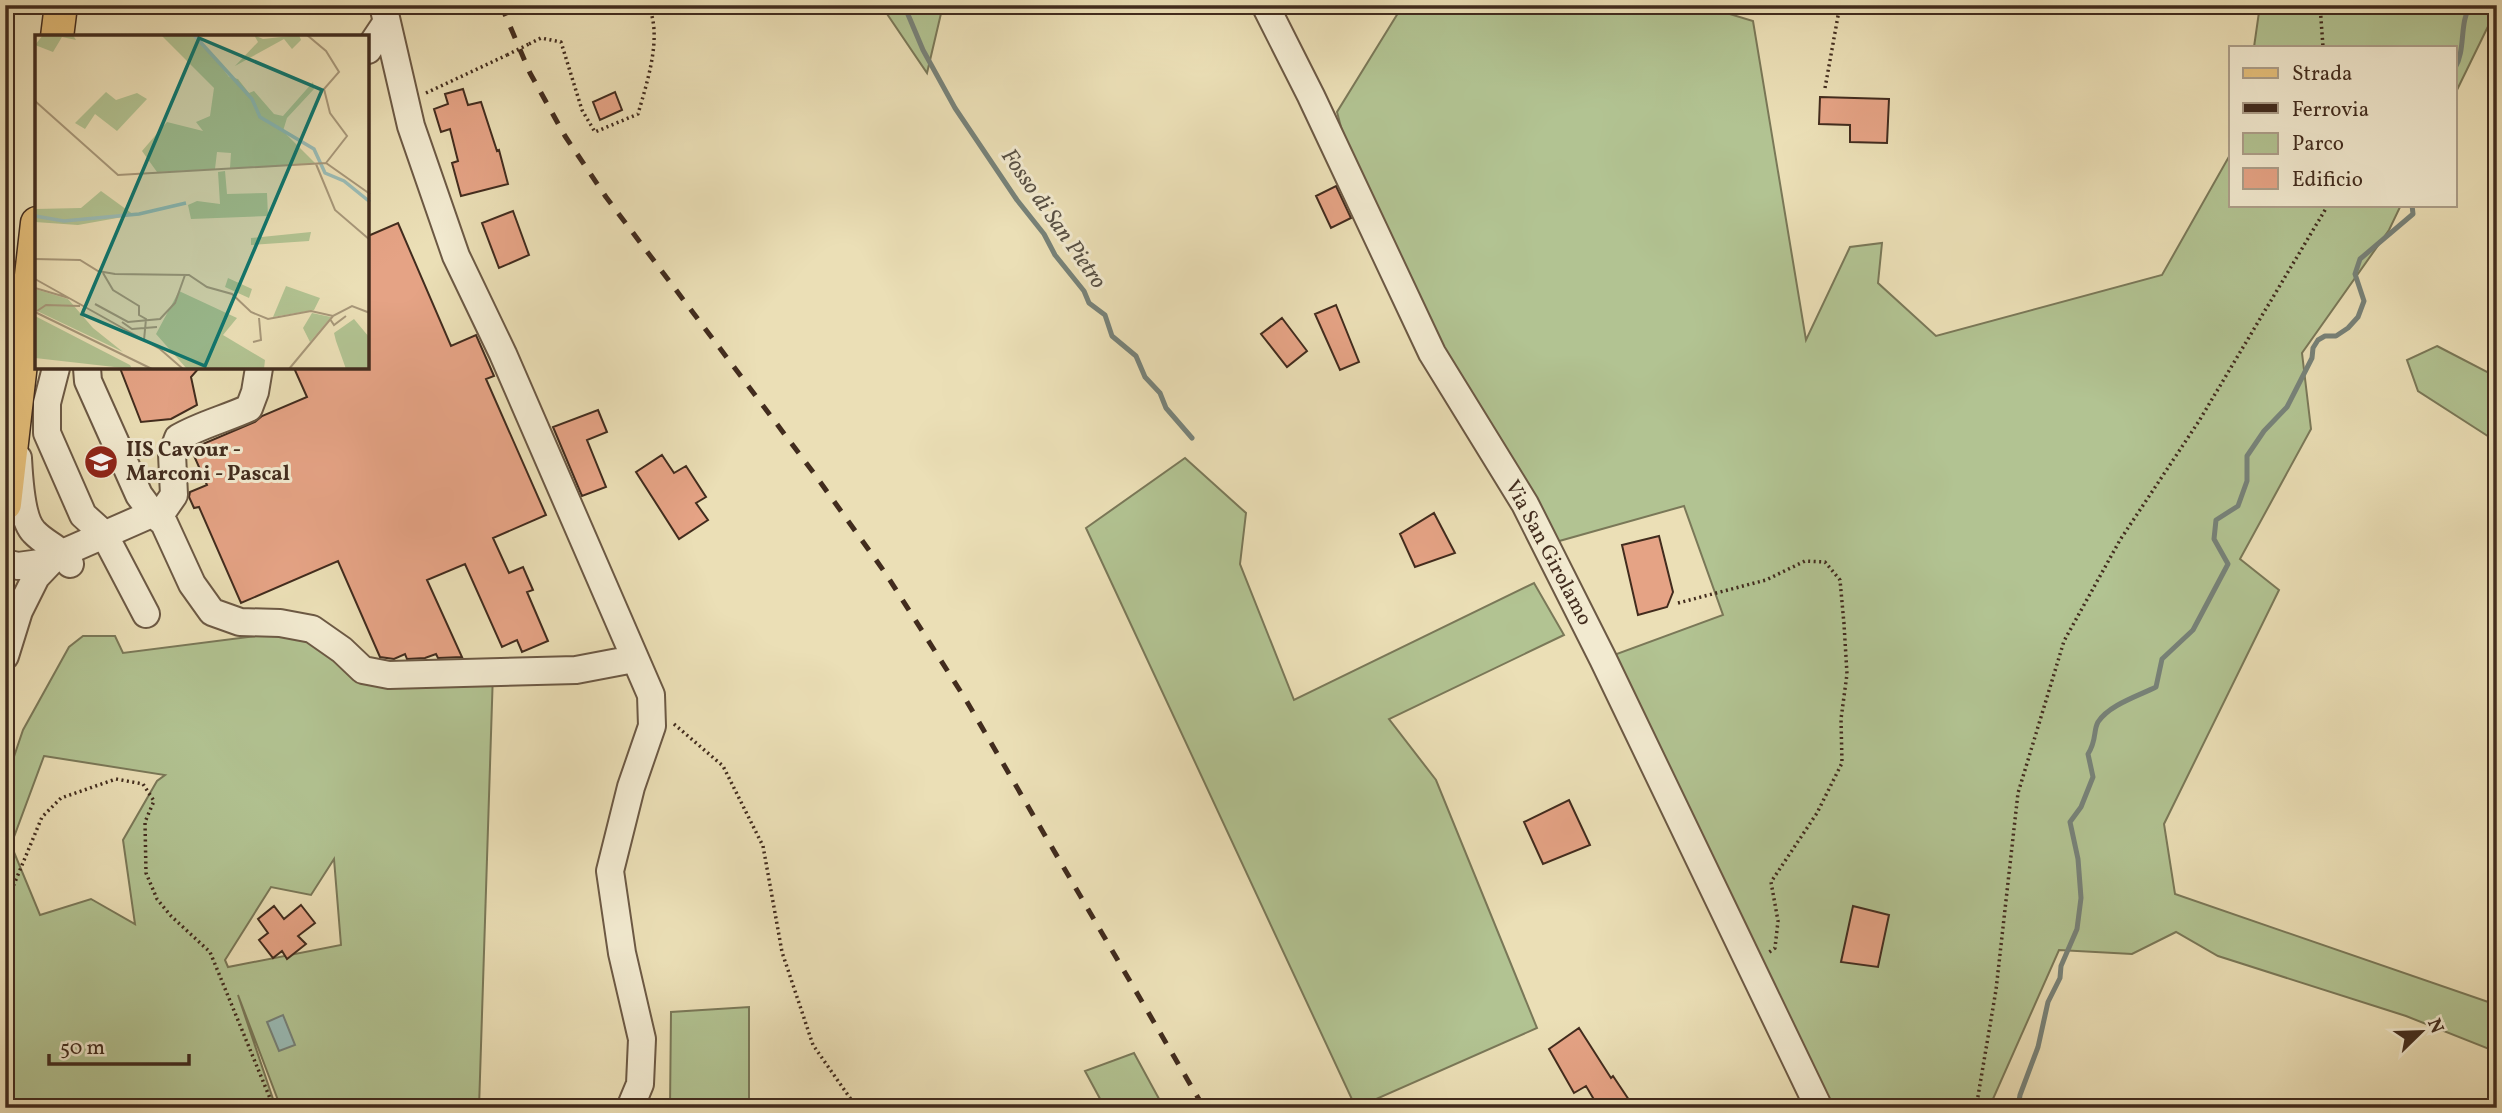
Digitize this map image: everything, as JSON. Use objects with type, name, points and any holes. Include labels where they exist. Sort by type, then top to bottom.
[{"type":"main road","points":[[57,35],[61,5]]},
{"type":"main road","points":[[5,504],[35,240]]},
{"type":"street","name":"Via San Girolamo","points":[[1265,5],[1335,146],[1432,353],[1525,504],[1603,659],[1819,1108]]},
{"type":"street","points":[[369,48],[384,14]]},
{"type":"street","points":[[384,14],[406,103],[456,256],[509,366],[651,695],[652,726],[631,788],[610,871],[622,953],[642,1039],[640,1084],[630,1108]]},
{"type":"street","points":[[56,369],[47,403],[47,433],[83,515],[104,534],[146,614]]},
{"type":"street","points":[[87,369],[88,381],[139,495],[153,514],[164,523],[192,584],[212,612],[240,622],[280,623],[312,629],[342,650],[363,670],[389,675],[576,670],[635,659]]},
{"type":"street","points":[[5,563],[29,566],[67,559],[104,534],[165,508],[174,495],[172,454],[178,438],[196,427],[249,408],[256,392],[259,369]]},
{"type":"street","points":[[16,400],[17,448],[24,508],[32,531],[67,559]]},
{"type":"street","points":[[5,548],[22,544],[37,545],[67,559]]},
{"type":"street","points":[[5,656],[19,611],[36,577],[57,555],[67,559]]},
{"type":"path","points":[[406,103],[541,38],[561,42],[582,110],[595,132],[603,130],[638,114],[651,67],[654,18],[648,5]]},
{"type":"path","points":[[1825,88],[1840,5]]},
{"type":"path","points":[[2320,5],[2323,46]]},
{"type":"path","points":[[1976,1108],[1996,990],[2018,793],[2064,641],[2120,540],[2200,421],[2327,206]]},
{"type":"path","points":[[1678,603],[1766,580],[1805,561],[1825,562],[1840,580],[1847,674],[1840,719],[1842,763],[1817,813],[1772,882],[1779,921],[1775,948],[1750,964]]},
{"type":"path","points":[[651,695],[673,723],[723,766],[763,846],[782,952],[813,1045],[857,1108]]},
{"type":"path","points":[[5,906],[42,817],[61,798],[117,779],[143,783],[154,802],[145,822],[146,873],[157,899],[171,916],[210,952],[274,1108]]},
{"type":"green space","points":[[881,5],[943,5],[927,73]]},
{"type":"green space","points":[[1403,5],[1700,5],[1753,21],[1806,340],[1850,247],[1882,243],[1878,283],[1936,336],[2162,275],[2229,157],[2229,206],[2401,206],[2389,230],[2302,353],[2311,429],[2240,559],[2279,590],[2164,824],[2175,894],[2497,1005],[2497,1044],[2489,1049],[2406,1016],[2218,956],[2176,932],[2132,954],[2059,950],[1989,1108],[1819,1108],[1603,659],[1723,615],[1684,506],[1545,545],[1359,195],[1337,112]]},
{"type":"green space","points":[[2260,5],[2497,5],[2456,92],[2456,46],[2254,46]]},
{"type":"green space","points":[[2437,346],[2497,377],[2497,442],[2418,391],[2407,360]]},
{"type":"green space","points":[[1185,458],[1246,513],[1240,564],[1294,700],[1534,583],[1564,635],[1389,719],[1436,780],[1537,1028],[1356,1108],[1086,528]]},
{"type":"green space","points":[[312,629],[363,670],[493,672],[479,1108],[281,1108],[238,995],[276,1108],[5,1108],[5,783],[23,730],[69,647],[83,636],[115,636],[123,653]],"holes":[[[44,756],[165,775],[157,781],[123,840],[135,924],[91,899],[40,915],[11,845]],[[334,859],[341,945],[228,967],[225,960],[271,887],[311,895]]]},
{"type":"green space","points":[[749,1007],[749,1108],[670,1108],[671,1012]]},
{"type":"green space","points":[[1134,1053],[1164,1108],[1105,1108],[1085,1071]]},
{"type":"water","points":[[283,1015],[295,1045],[279,1051],[267,1022]]},
{"type":"building","points":[[463,89],[468,105],[481,102],[508,184],[461,196],[452,163],[458,161],[450,129],[441,132],[434,109],[448,104],[445,94]]},
{"type":"building","points":[[615,92],[622,110],[600,120],[593,102]]},
{"type":"building","points":[[1820,97],[1889,99],[1887,143],[1850,142],[1850,125],[1819,124]]},
{"type":"building","points":[[1336,186],[1351,218],[1331,228],[1316,196]]},
{"type":"building","points":[[513,211],[529,255],[499,268],[482,223]]},
{"type":"building","points":[[398,223],[451,346],[476,335],[494,376],[486,379],[546,515],[493,538],[509,573],[523,567],[533,590],[527,592],[548,641],[522,652],[517,640],[502,647],[465,564],[427,580],[462,657],[438,658],[436,654],[407,659],[405,654],[394,659],[380,657],[338,561],[241,603],[199,507],[194,508],[189,497],[190,492],[207,485],[191,449],[307,397],[294,369],[369,369],[369,236]]},
{"type":"building","points":[[1336,305],[1359,362],[1340,370],[1315,314]]},
{"type":"building","points":[[1282,318],[1307,351],[1287,367],[1261,334]]},
{"type":"building","points":[[120,369],[198,369],[191,377],[197,405],[171,419],[141,422]]},
{"type":"building","points":[[598,410],[607,432],[587,440],[606,487],[582,496],[553,427]]},
{"type":"building","points":[[662,455],[674,473],[686,466],[706,497],[696,503],[708,520],[679,539],[636,472]]},
{"type":"building","points":[[1434,513],[1455,553],[1415,567],[1400,534]]},
{"type":"building","points":[[1659,536],[1673,592],[1667,607],[1638,615],[1622,545]]},
{"type":"building","points":[[1569,800],[1590,845],[1543,864],[1524,822]]},
{"type":"building","points":[[301,905],[315,923],[298,936],[306,944],[287,959],[282,951],[273,958],[259,940],[268,933],[258,919],[274,906],[284,919]]},
{"type":"building","points":[[1853,906],[1889,915],[1878,967],[1841,962]]},
{"type":"building","points":[[1579,1028],[1611,1078],[1613,1076],[1629,1100],[1616,1108],[1599,1108],[1586,1086],[1574,1093],[1549,1049]]},
{"type":"waterway","name":"Fosso di San Pietro","points":[[904,5],[923,50],[955,108],[1017,200],[1044,234],[1055,255],[1084,291],[1089,303],[1105,315],[1112,336],[1136,356],[1145,377],[1160,393],[1166,408],[1192,438]]},
{"type":"waterway","points":[[2456,66],[2470,5]]},
{"type":"waterway","points":[[2018,1108],[2020,1095],[2038,1047],[2048,1002],[2060,978],[2061,966],[2077,929],[2081,898],[2078,859],[2070,822],[2081,807],[2093,777],[2088,754],[2098,722],[2116,706],[2156,687],[2162,659],[2193,630],[2228,564],[2214,539],[2216,520],[2238,506],[2247,481],[2247,456],[2264,431],[2287,407],[2312,358],[2313,348],[2318,340],[2325,336],[2336,336],[2358,317],[2364,301],[2355,274],[2360,259],[2413,214],[2412,206]]},
{"type":"railway","points":[[501,5],[530,73],[565,136],[606,197],[813,472],[886,574],[966,700],[1204,1108]]},
{"type":"place","name":"IIS Cavour - Marconi - Pascal","points":[[101,462]]}]
